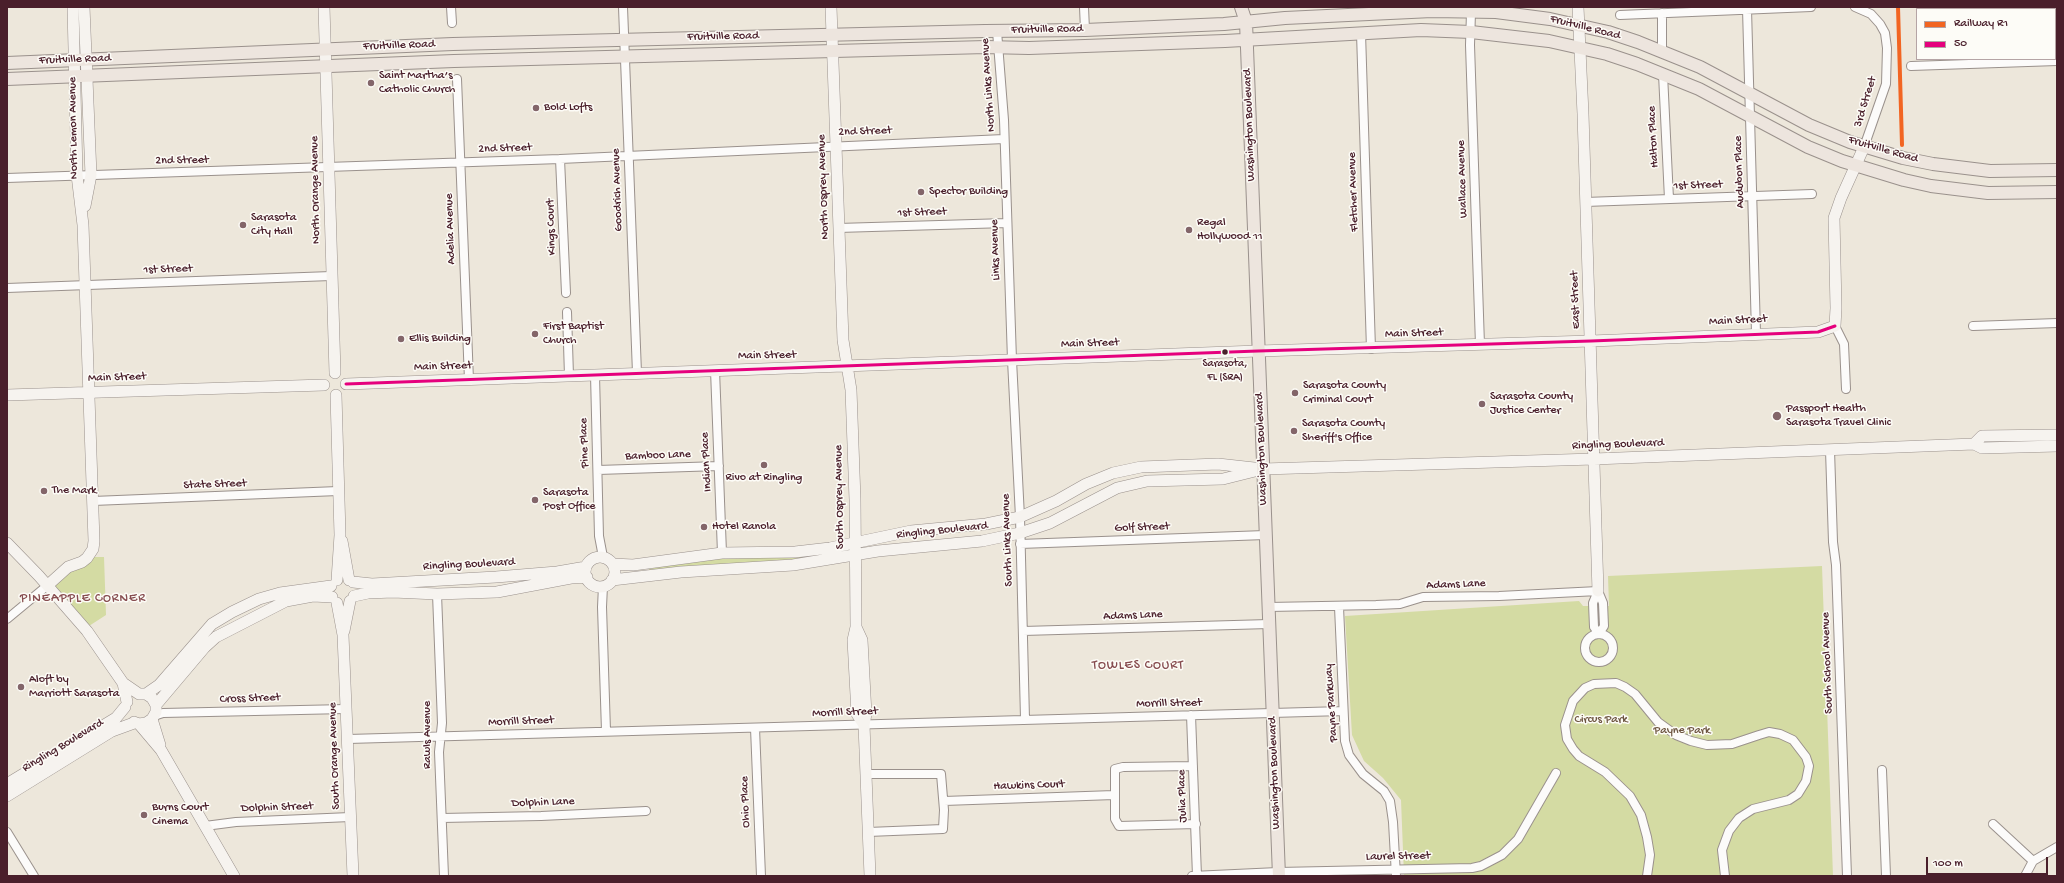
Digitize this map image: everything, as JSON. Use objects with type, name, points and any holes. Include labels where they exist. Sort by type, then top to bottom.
[{"type":"main road","name":"Washington Boulevard","points":[[1241,7],[1246,22],[1247,39],[1278,874]]},
{"type":"main road","name":"Washington Boulevard","points":[[1246,22],[1253,7]]},
{"type":"main road","name":"Fruitville Road","points":[[7,63],[325,49],[625,40],[1085,30],[1224,24],[1432,11],[1471,12],[1533,16],[1608,32],[1662,51],[1700,67],[1809,125],[1864,147],[1903,158],[1966,169],[2013,171],[2057,170]]},
{"type":"main road","name":"Fruitville Road","points":[[7,79],[81,77],[326,65],[832,50],[1086,46],[1421,30],[1471,32],[1532,38],[1614,56],[1699,89],[1808,147],[1856,166],[1931,186],[1965,191],[2012,194],[2057,192]]},
{"type":"street","points":[[7,619],[65,570],[82,562],[89,556],[93,549],[93,501],[83,225],[77,175],[81,77],[73,7]]},
{"type":"street","name":"North Lemon Avenue","points":[[80,60],[84,7]]},
{"type":"street","name":"North Orange Avenue","points":[[324,7],[334,373]]},
{"type":"street","points":[[452,7],[452,23]]},
{"type":"street","name":"Goodrich Avenue","points":[[623,7],[637,373]]},
{"type":"street","name":"North Osprey Avenue","points":[[831,7],[838,228],[843,340],[847,367]]},
{"type":"street","points":[[1084,7],[1085,30]]},
{"type":"street","name":"East Street","points":[[1578,7],[1591,341],[1594,519],[1598,591],[1603,602],[1604,626],[1599,634]]},
{"type":"street","points":[[1620,15],[1726,8],[1747,9],[1811,7]]},
{"type":"street","name":"3rd Street","points":[[1855,7],[1876,20],[1885,33],[1887,48],[1887,78],[1885,90],[1864,147]]},
{"type":"street","name":"Audubon Place","points":[[1747,9],[1756,333]]},
{"type":"street","name":"Wallace Avenue","points":[[1471,12],[1480,345]]},
{"type":"street","points":[[1662,13],[1662,51]]},
{"type":"street","name":"North Links Avenue","points":[[997,31],[1004,139]]},
{"type":"street","name":"Fletcher Avenue","points":[[1361,33],[1371,349]]},
{"type":"street","points":[[1911,66],[2057,61]]},
{"type":"street","name":"Halton Place","points":[[1663,74],[1669,199]]},
{"type":"street","name":"North Lemon Avenue","points":[[81,77],[91,175],[83,225]]},
{"type":"street","name":"Adelia Avenue","points":[[457,79],[469,380]]},
{"type":"street","name":"2nd Street","points":[[7,178],[461,163],[1004,139]]},
{"type":"street","name":"Links Avenue","points":[[1004,139],[1012,360]]},
{"type":"street","points":[[1846,389],[1844,344],[1835,326],[1834,218],[1840,198],[1864,147]]},
{"type":"street","name":"Kings Court","points":[[560,159],[566,293]]},
{"type":"street","name":"1st Street","points":[[1586,202],[1812,194]]},
{"type":"street","name":"1st Street","points":[[838,228],[1007,223]]},
{"type":"street","name":"1st Street","points":[[7,288],[331,276]]},
{"type":"street","points":[[567,312],[569,376]]},
{"type":"street","points":[[1973,326],[2057,323]]},
{"type":"street","name":"Main Street","points":[[346,384],[1258,351],[1371,349],[1591,341],[1756,333],[1818,332],[1835,326]]},
{"type":"street","name":"South Links Avenue","points":[[1012,360],[1020,517],[1025,719]]},
{"type":"street","name":"South Osprey Avenue","points":[[847,367],[851,390],[855,500],[854,555],[856,627],[862,640],[866,714],[864,725],[870,876]]},
{"type":"street","name":"Indian Place","points":[[715,370],[722,553]]},
{"type":"street","points":[[334,373],[342,375],[346,384],[344,391],[336,395],[327,392],[324,385],[325,378],[334,373]]},
{"type":"street","name":"Pine Place","points":[[594,375],[599,536],[603,557]]},
{"type":"street","name":"Main Street","points":[[7,395],[324,385]]},
{"type":"street","name":"South Orange Avenue","points":[[336,395],[340,535],[334,591],[343,635],[353,876]]},
{"type":"street","name":"Ringling Boulevard","points":[[1974,444],[1982,436],[2057,435]]},
{"type":"street","name":"Ringling Boulevard","points":[[613,564],[633,565],[722,553],[795,552],[830,548],[911,531],[986,524],[1020,517],[1086,484],[1113,473],[1141,467],[1218,464],[1263,469],[1594,459],[1974,444],[1982,448],[2057,446]]},
{"type":"street","name":"South School Avenue","points":[[1830,450],[1833,542],[1836,565],[1847,876]]},
{"type":"street","name":"Bamboo Lane","points":[[598,470],[719,466]]},
{"type":"street","name":"Ringling Boulevard","points":[[608,583],[681,572],[794,565],[878,551],[982,541],[1020,533],[1050,523],[1117,488],[1147,481],[1223,479],[1263,469]]},
{"type":"street","name":"State Street","points":[[93,501],[338,491]]},
{"type":"street","name":"South Orange Avenue","points":[[340,535],[351,581],[355,588],[343,635]]},
{"type":"street","name":"Golf Street","points":[[1020,544],[1265,535]]},
{"type":"street","points":[[7,542],[48,585],[87,631],[123,684],[128,717],[137,724],[161,750],[234,876]]},
{"type":"street","points":[[126,704],[132,696],[142,694],[159,685],[212,624],[232,612],[280,592],[334,591],[352,599],[368,593],[394,592],[437,594],[497,592],[571,578],[586,572],[592,559],[603,557],[613,564],[615,574],[608,583],[602,606],[606,732]]},
{"type":"street","name":"Ringling Boulevard","points":[[334,591],[351,581],[372,584],[557,572],[586,572]]},
{"type":"street","points":[[586,572],[592,584],[608,583]]},
{"type":"street","points":[[137,724],[146,723],[204,647],[216,637],[286,601],[334,591]]},
{"type":"street","name":"Adams Lane","points":[[1268,607],[1339,607],[1400,604],[1423,597],[1598,591]]},
{"type":"street","name":"Rawls Avenue","points":[[437,594],[441,737],[439,752],[444,876]]},
{"type":"street","name":"Payne Parkway","points":[[1339,607],[1345,741],[1349,755],[1363,774],[1384,791],[1390,801],[1394,822],[1396,873]]},
{"type":"street","name":"Adams Lane","points":[[1023,631],[1269,624]]},
{"type":"street","points":[[123,684],[152,698],[161,750]]},
{"type":"street","points":[[1647,876],[1650,855],[1647,837],[1641,815],[1630,796],[1606,772],[1579,756],[1567,739],[1565,725],[1568,711],[1573,701],[1585,688],[1594,684],[1616,684],[1625,687],[1635,694],[1658,722],[1676,735],[1691,741],[1707,745],[1732,744],[1769,732],[1780,734],[1793,740],[1806,757],[1808,766],[1806,781],[1798,794],[1789,800],[1753,810],[1739,818],[1729,831],[1722,850],[1725,876]]},
{"type":"street","name":"Ringling Boulevard","points":[[7,784],[116,718],[126,704]]},
{"type":"street","name":"Cross Street","points":[[154,713],[346,708]]},
{"type":"street","name":"Morrill Street","points":[[348,739],[1343,711]]},
{"type":"street","name":"Julia Place","points":[[1191,715],[1198,876]]},
{"type":"street","name":"Ringling Boulevard","points":[[7,796],[112,731],[137,724]]},
{"type":"street","name":"Ohio Place","points":[[755,728],[761,876]]},
{"type":"street","points":[[1194,766],[1116,768],[1114,772],[1114,795],[1115,819],[1119,826],[1196,824]]},
{"type":"street","points":[[1882,770],[1886,876]]},
{"type":"street","name":"Laurel Street","points":[[1192,876],[1396,873],[1472,868],[1496,859],[1518,839],[1556,772]]},
{"type":"street","points":[[866,774],[941,774],[944,801],[943,829],[868,832]]},
{"type":"street","name":"Hawkins Court","points":[[944,801],[1114,795]]},
{"type":"street","name":"Dolphin Lane","points":[[442,818],[541,816],[646,811]]},
{"type":"street","name":"Dolphin Street","points":[[205,826],[236,822],[350,817]]},
{"type":"street","points":[[1993,824],[2033,861]]},
{"type":"street","points":[[7,832],[34,876]]},
{"type":"street","points":[[2025,876],[2033,861],[2057,847]]},
{"type":"green space","points":[[812,555],[812,557],[770,565],[650,574],[649,569],[694,560]]},
{"type":"green space","points":[[93,557],[104,557],[106,615],[89,626],[55,586],[67,574]]},
{"type":"green space","name":"Payne Park","points":[[1822,566],[1833,876],[1404,876],[1401,800],[1383,778],[1364,761],[1352,735],[1345,616],[1579,601],[1583,606],[1609,606],[1608,576]]},
{"type":"rail line","name":"R1","points":[[1898,7],[1902,145]]},
{"type":"transit line","name":"50","points":[[346,384],[1258,351],[1591,341],[1818,332],[1835,326]]},
{"type":"place","name":"Saint Martha’s Catholic Church","points":[[371,83]]},
{"type":"place","name":"Bold Lofts","points":[[536,108]]},
{"type":"place","name":"Spector Building","points":[[921,192]]},
{"type":"place","name":"Sarasota City Hall","points":[[243,225]]},
{"type":"place","name":"Regal Hollywood 11","points":[[1189,230]]},
{"type":"place","name":"First Baptist Church","points":[[535,334]]},
{"type":"place","name":"Ellis Building","points":[[401,339]]},
{"type":"place","name":"Sarasota, FL (SRA)","points":[[1225,352]]},
{"type":"place","name":"Sarasota County Criminal Court","points":[[1295,393]]},
{"type":"place","name":"Sarasota County Justice Center","points":[[1482,404]]},
{"type":"place","name":"Passport Health Sarasota Travel Clinic","points":[[1777,416]]},
{"type":"place","name":"Sarasota County Sheriff's Office","points":[[1294,431]]},
{"type":"place","name":"Rivo at Ringling","points":[[764,465]]},
{"type":"place","name":"The Mark","points":[[44,491]]},
{"type":"place","name":"Sarasota Post Office","points":[[535,500]]},
{"type":"place","name":"Hotel Ranola","points":[[704,527]]},
{"type":"place","name":"Aloft by Marriott Sarasota","points":[[21,687]]},
{"type":"place","name":"Burns Court Cinema","points":[[144,815]]},
{"type":"district","name":"PINEAPPLE CORNER","points":[[83,599]]},
{"type":"district","name":"TOWLES COURT","points":[[1138,666]]},
{"type":"park label","name":"Circus Park","points":[[1601,720]]}]
